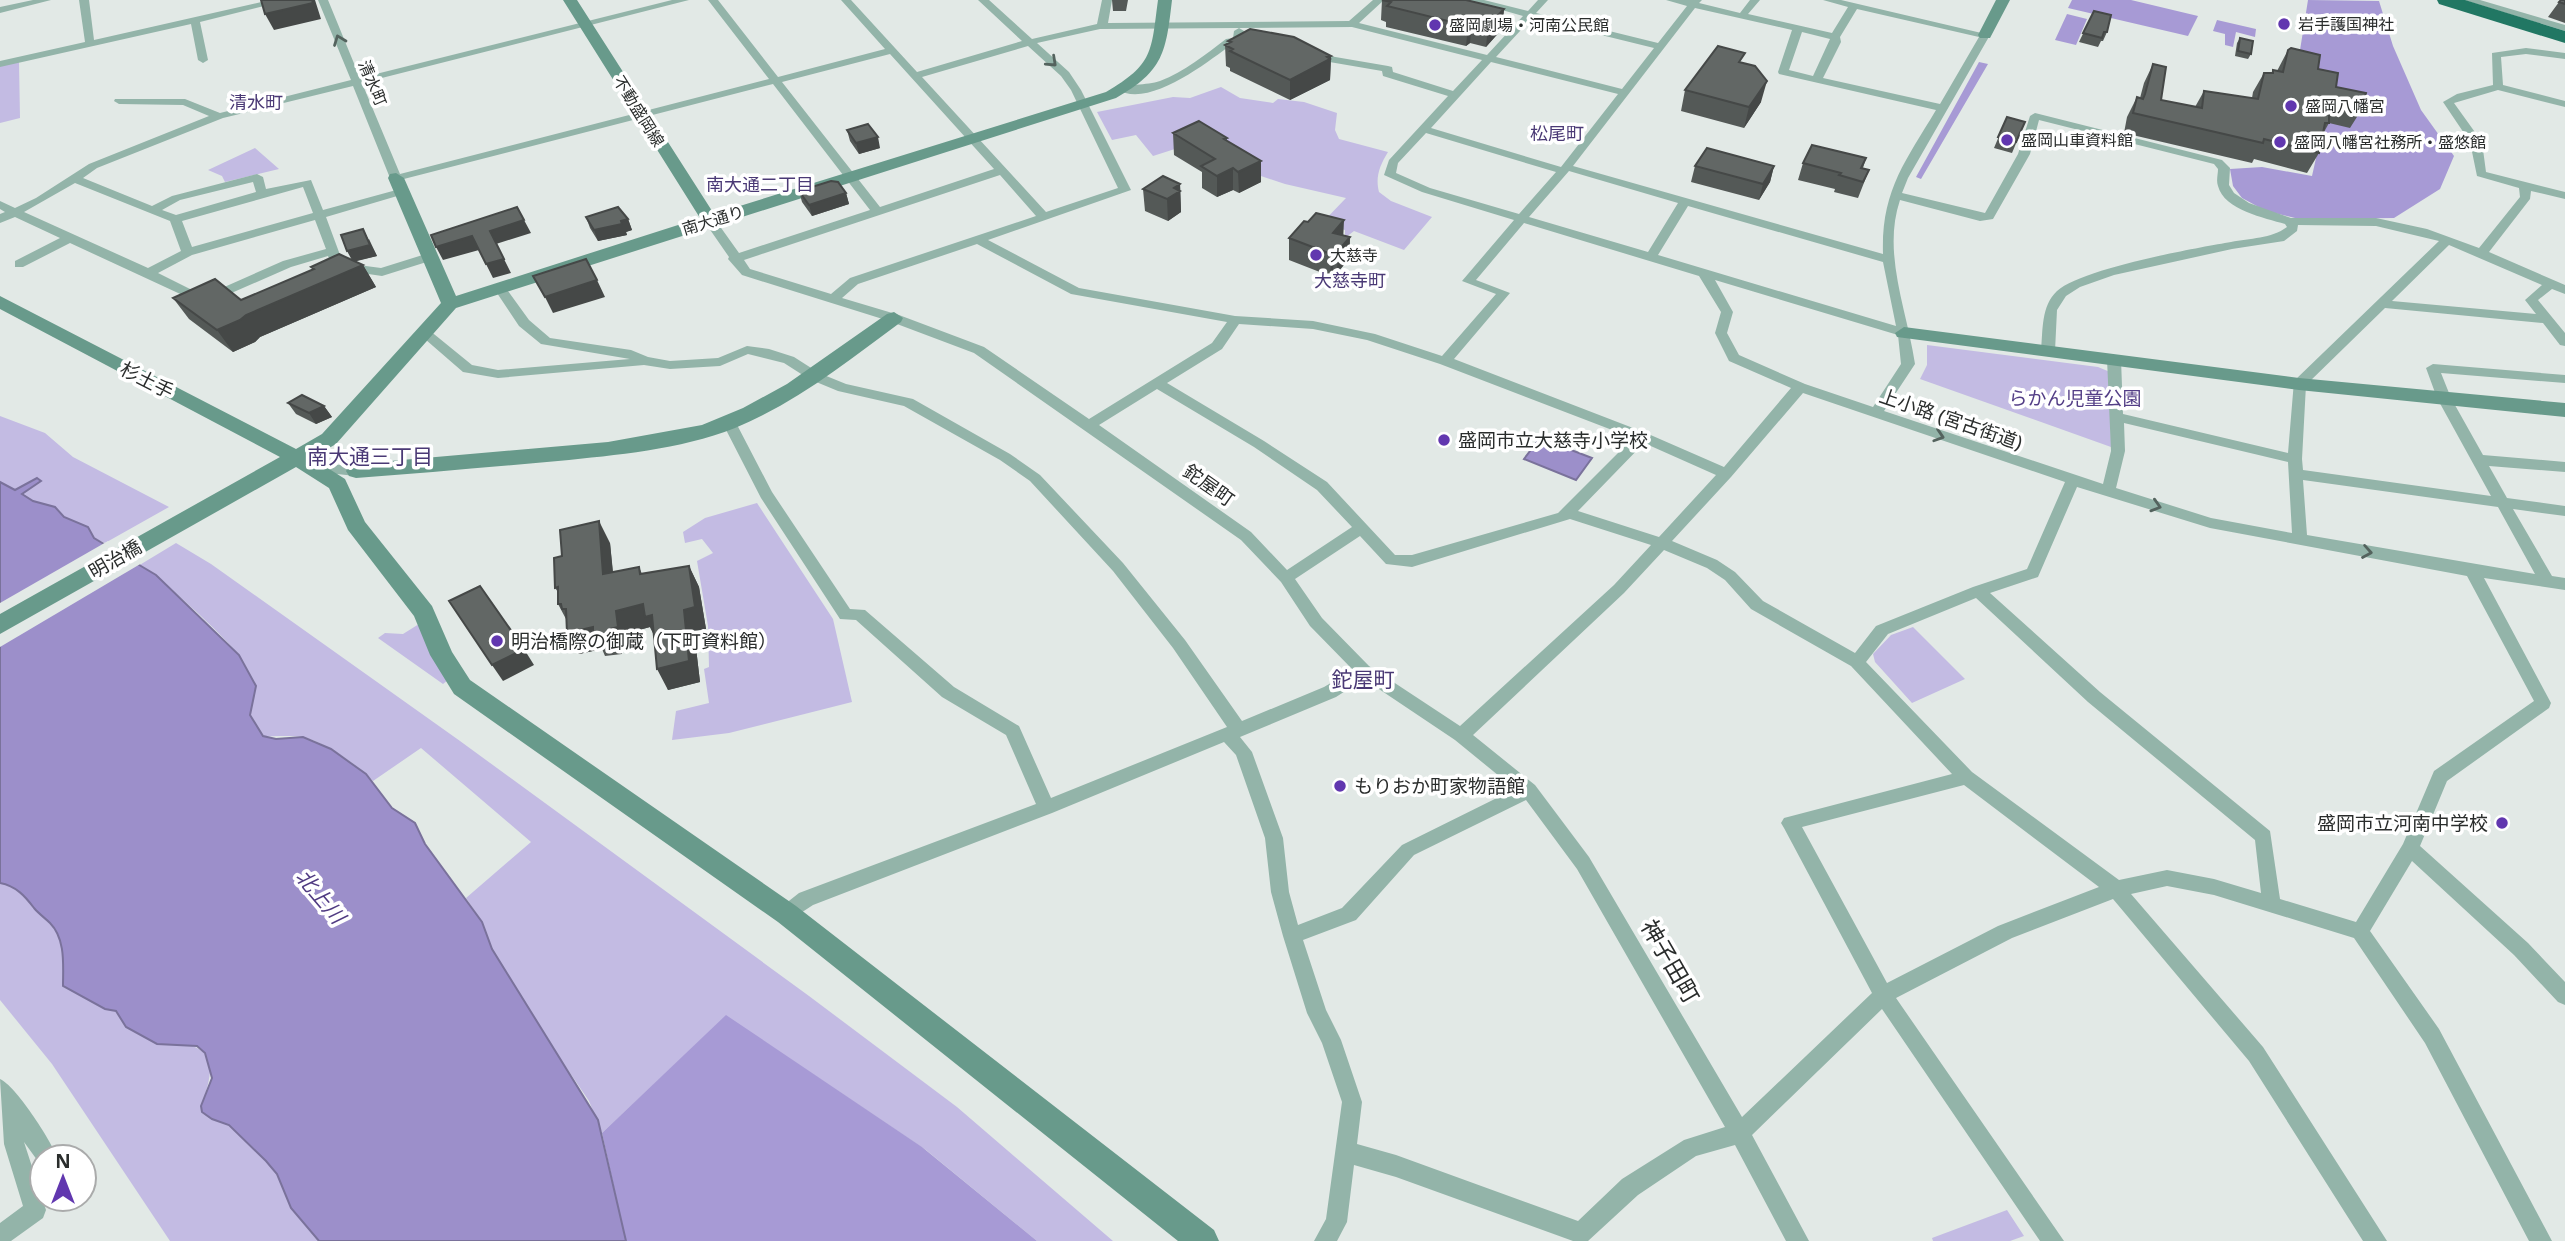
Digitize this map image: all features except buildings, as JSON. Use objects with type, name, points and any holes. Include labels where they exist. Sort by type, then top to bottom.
[{"type":"highway","points":[[2446,0],[2565,37]]},
{"type":"street","points":[[0,10],[46,0]]},
{"type":"street","points":[[84,0],[90,44]]},
{"type":"street","points":[[0,64],[283,0]]},
{"type":"street","name":"清水町","points":[[323,0],[398,185]]},
{"type":"street","name":"不動盛岡線","points":[[570,0],[710,221]]},
{"type":"street","points":[[0,219],[18,212],[93,166],[219,116],[684,0]]},
{"type":"street","points":[[713,0],[877,211]]},
{"type":"street","points":[[845,0],[1044,217]]},
{"type":"street","points":[[833,299],[854,281],[1125,190],[1065,74],[983,0]]},
{"type":"street","points":[[1102,26],[1107,0]]},
{"type":"street","name":"南大通り","points":[[304,462],[329,439],[450,304],[499,286],[973,139],[1122,89],[1152,66],[1161,47],[1166,0]]},
{"type":"street","points":[[1352,24],[1380,0]]},
{"type":"street","points":[[1472,0],[1661,47]]},
{"type":"street","points":[[1543,0],[1394,162],[1390,175],[1426,190],[1904,333],[2299,384],[2565,410]]},
{"type":"street","points":[[1671,0],[1695,2],[1742,16],[1835,37]]},
{"type":"street","points":[[1742,16],[1755,0]]},
{"type":"street","points":[[1828,0],[1984,35]]},
{"type":"street","points":[[1875,414],[1908,364],[1889,260],[1888,224],[1895,195],[1902,178],[2003,0]]},
{"type":"street","points":[[2469,0],[2565,27]]},
{"type":"street","points":[[1445,361],[1504,293],[1468,281],[1626,93],[1695,2]]},
{"type":"street","points":[[1818,78],[1836,42],[1835,37],[1854,6]]},
{"type":"street","points":[[195,20],[203,60]]},
{"type":"street","points":[[915,76],[1030,42],[1102,26],[1352,24],[1626,93]]},
{"type":"street","points":[[1237,42],[1240,25]]},
{"type":"street","points":[[1798,28],[1783,72],[1943,107]]},
{"type":"street","points":[[1122,89],[1146,90],[1159,85],[1230,41],[1251,45]]},
{"type":"street","points":[[149,273],[188,252],[318,215],[398,185],[641,114],[891,51]]},
{"type":"street","points":[[2498,87],[2496,55],[2526,51],[2565,56]]},
{"type":"street","points":[[1296,53],[1388,69],[1387,74],[1457,94]]},
{"type":"street","points":[[2564,192],[2481,174],[2476,142],[2448,102],[2498,87],[2565,104]]},
{"type":"street","points":[[119,100],[184,102],[219,116]]},
{"type":"street","points":[[1895,195],[1980,217],[1989,216],[2024,154],[2035,116],[2218,162],[2224,168],[2223,187],[2227,194],[2239,203],[2290,222],[2376,222],[2405,228],[2446,241],[2560,286]]},
{"type":"street","points":[[1424,129],[1889,260]]},
{"type":"street","points":[[710,221],[734,259],[1001,171]]},
{"type":"street","points":[[74,177],[175,219],[307,182],[338,266],[382,272],[429,257]]},
{"type":"street","points":[[152,211],[176,198],[257,177],[262,194]]},
{"type":"street","points":[[398,185],[450,304]]},
{"type":"street","points":[[2480,255],[2526,197],[2525,185]]},
{"type":"street","points":[[1651,257],[1685,201]]},
{"type":"street","points":[[0,205],[204,301],[287,264],[332,251]]},
{"type":"street","points":[[175,219],[188,252]]},
{"type":"street","points":[[2048,351],[2051,310],[2061,294],[2076,284],[2112,271],[2231,245],[2280,238],[2293,228],[2290,222]]},
{"type":"street","points":[[19,264],[70,238]]},
{"type":"street","points":[[977,239],[1075,291],[1235,320],[1313,325],[1370,337],[1445,361],[1641,436],[1726,474]]},
{"type":"street","points":[[2300,540],[2296,466],[2299,384],[2446,241]]},
{"type":"street","name":"鉈屋町","points":[[734,259],[746,272],[894,318],[979,350],[1246,536],[1286,578],[1316,622],[1365,671],[1461,735]]},
{"type":"street","name":"上小路 (宮古街道)","points":[[1704,273],[1727,312],[1721,334],[1734,358],[1800,387],[2073,480],[2210,523],[2472,571],[2565,584]]},
{"type":"street","points":[[499,286],[524,323],[546,341],[631,354],[645,361]]},
{"type":"street","points":[[2560,286],[2531,300],[2565,342]]},
{"type":"street","name":"杉土手","points":[[0,302],[304,462],[338,484],[342,494]]},
{"type":"street","points":[[2384,304],[2546,319]]},
{"type":"street","points":[[304,462],[355,471],[645,444],[691,435],[729,422],[814,376],[894,318]]},
{"type":"street","points":[[1089,425],[1217,345],[1235,320]]},
{"type":"street","points":[[424,333],[468,369],[498,374],[645,361],[670,365],[720,362],[747,350],[789,360],[814,376],[843,388],[908,402],[1005,457],[1035,478],[1118,566],[1179,644],[1243,751],[1274,838],[1280,892],[1292,936],[1317,1013],[1331,1040],[1352,1102],[1336,1222],[1325,1241]]},
{"type":"street","points":[[2108,491],[2118,451],[2114,359]]},
{"type":"street","points":[[2547,582],[2444,398],[2433,368],[2565,379]]},
{"type":"street","points":[[1158,384],[1259,443],[1322,486],[1391,560],[1412,561],[1563,517],[1641,436]]},
{"type":"street","points":[[1461,735],[1619,589],[1726,474],[1800,387]]},
{"type":"street","points":[[2117,417],[2296,466],[2565,512]]},
{"type":"street","points":[[729,422],[766,494],[846,615],[859,614],[948,692],[1013,731],[1046,808]]},
{"type":"street","points":[[2480,460],[2565,467]]},
{"type":"street","name":"明治橋","points":[[0,625],[229,493],[304,462]]},
{"type":"street","points":[[355,471],[345,480],[342,494],[356,525],[424,612],[442,655],[462,687],[787,914],[1203,1241]]},
{"type":"street","points":[[1857,662],[1882,630],[1978,591],[2033,573],[2073,480]]},
{"type":"street","points":[[1569,513],[1662,543],[1712,564],[1730,576],[1756,605],[1803,629],[1857,662],[1966,777],[2116,890],[2256,1054],[2376,1241]]},
{"type":"street","points":[[1286,578],[1361,528]]},
{"type":"street","points":[[2360,932],[2410,848],[2440,776],[2543,703],[2472,571]]},
{"type":"street","points":[[1978,591],[2094,697],[2264,836],[2271,904]]},
{"type":"street","points":[[787,914],[806,899],[1046,808],[1233,732],[1330,692],[1365,671]]},
{"type":"street","name":"神子田町","points":[[1461,735],[1529,790],[1583,863],[1740,1133],[1798,1241]]},
{"type":"street","points":[[1966,777],[1790,822],[1883,995],[2053,1241]]},
{"type":"street","points":[[1292,936],[1349,914],[1408,850],[1529,790]]},
{"type":"street","points":[[2410,848],[2521,949],[2565,996]]},
{"type":"street","points":[[1347,1152],[1396,1166],[1581,1233],[1630,1187],[1679,1154],[1691,1147],[1740,1133],[1883,995],[2005,932],[2116,890],[2167,878],[2214,887],[2360,932],[2432,1036],[2541,1241]]},
{"type":"street","points":[[0,1089],[38,1143]]},
{"type":"street","points":[[0,1236],[35,1210],[14,1144],[14,1108]]},
{"type":"green space","points":[[19,62],[20,118],[0,123],[0,66]]},
{"type":"green space","points":[[1221,87],[1240,98],[1273,103],[1278,99],[1304,102],[1337,113],[1335,130],[1339,139],[1388,152],[1379,171],[1379,192],[1391,201],[1432,217],[1404,250],[1354,231],[1345,238],[1345,230],[1321,224],[1346,198],[1285,184],[1178,148],[1153,156],[1136,135],[1112,140],[1097,112],[1173,97],[1190,98]]},
{"type":"green space","points":[[255,148],[279,169],[225,182],[222,176],[208,170]]},
{"type":"green space","name":"らかん児童公園","points":[[1927,345],[2098,367],[2110,372],[2111,447],[1920,379],[1927,365]]},
{"type":"green space","points":[[0,416],[45,433],[73,457],[169,507],[105,543],[94,538],[88,527],[64,517],[55,507],[33,501],[21,494],[41,481],[37,478],[15,490],[0,482]]},
{"type":"green space","points":[[757,503],[833,619],[852,702],[729,733],[672,740],[676,711],[709,703],[704,669],[709,667],[708,626],[697,561],[713,553],[702,539],[685,543],[683,532],[705,518]]},
{"type":"green space","points":[[176,543],[211,564],[460,741],[809,996],[957,1107],[1113,1241],[1037,1241],[926,1150],[726,1016],[602,1133],[589,1101],[536,1023],[492,949],[482,922],[466,898],[531,842],[421,748],[373,781],[340,754],[320,743],[297,736],[263,736],[250,715],[256,686],[240,657],[192,607],[138,566]]},
{"type":"green space","points":[[419,624],[448,680],[443,684],[378,638],[385,633],[403,634]]},
{"type":"green space","points":[[1913,627],[1965,679],[1912,703],[1875,662],[1873,654],[1891,635]]},
{"type":"green space","points":[[0,883],[20,892],[55,929],[63,953],[64,986],[105,1009],[116,1011],[129,1028],[202,1051],[208,1058],[210,1069],[201,1106],[229,1125],[266,1161],[277,1174],[291,1208],[319,1241],[170,1241],[52,1064],[0,1000]]},
{"type":"green space","points":[[2007,1210],[2024,1236],[2010,1241],[1933,1241],[1932,1238]]},
{"type":"shaded area","points":[[2072,0],[2131,0],[2198,16],[2188,36],[2068,8]]},
{"type":"shaded area","points":[[2308,0],[2379,1],[2393,46],[2421,110],[2454,156],[2440,189],[2394,218],[2299,219],[2266,211],[2242,198],[2233,186],[2230,169],[2262,167],[2312,176],[2331,91],[2297,69]]},
{"type":"shaded area","points":[[2067,14],[2087,19],[2076,45],[2055,40]]},
{"type":"shaded area","points":[[2217,20],[2256,29],[2255,37],[2236,32],[2233,47],[2225,45],[2225,34],[2213,31]]},
{"type":"shaded area","points":[[1979,62],[1988,64],[1921,179],[1916,177]]},
{"type":"shaded area","points":[[726,1015],[922,1147],[1037,1241],[626,1241],[602,1133]]},
{"type":"water","points":[[1540,438],[1592,458],[1576,480],[1524,459]]},
{"type":"water","name":"北上川","points":[[37,478],[41,481],[22,494],[33,501],[55,507],[64,517],[88,527],[94,538],[156,575],[239,655],[256,686],[250,715],[263,736],[276,739],[303,737],[331,749],[366,774],[392,808],[415,823],[425,844],[482,922],[492,949],[598,1120],[626,1241],[319,1241],[291,1208],[277,1174],[266,1161],[229,1125],[202,1112],[201,1106],[212,1078],[205,1053],[197,1046],[157,1044],[126,1027],[116,1011],[105,1009],[63,986],[61,945],[55,929],[20,892],[0,883],[0,482],[15,490]]},
{"type":"pier","points":[[108,541],[142,563],[0,647],[0,603]]},
{"type":"place","name":"岩手護国神社","points":[[2284,24]]},
{"type":"place","name":"盛岡劇場・河南公民館","points":[[1435,25]]},
{"type":"place","name":"盛岡八幡宮","points":[[2291,106]]},
{"type":"place","name":"盛岡山車資料館","points":[[2007,140]]},
{"type":"place","name":"盛岡八幡宮社務所・盛悠館","points":[[2280,142]]},
{"type":"place","name":"大慈寺","points":[[1316,255]]},
{"type":"place","name":"盛岡市立大慈寺小学校","points":[[1444,440]]},
{"type":"place","name":"明治橋際の御蔵（下町資料館）","points":[[497,641]]},
{"type":"place","name":"もりおか町家物語館","points":[[1340,786]]},
{"type":"place","name":"盛岡市立河南中学校","points":[[2502,823]]},
{"type":"district","name":"清水町","points":[[256,102]]},
{"type":"district","name":"松尾町","points":[[1557,133]]},
{"type":"district","name":"南大通二丁目","points":[[760,184]]},
{"type":"district","name":"大慈寺町","points":[[1350,280]]},
{"type":"district","name":"南大通三丁目","points":[[370,456]]},
{"type":"district","name":"鉈屋町","points":[[1363,679]]}]
